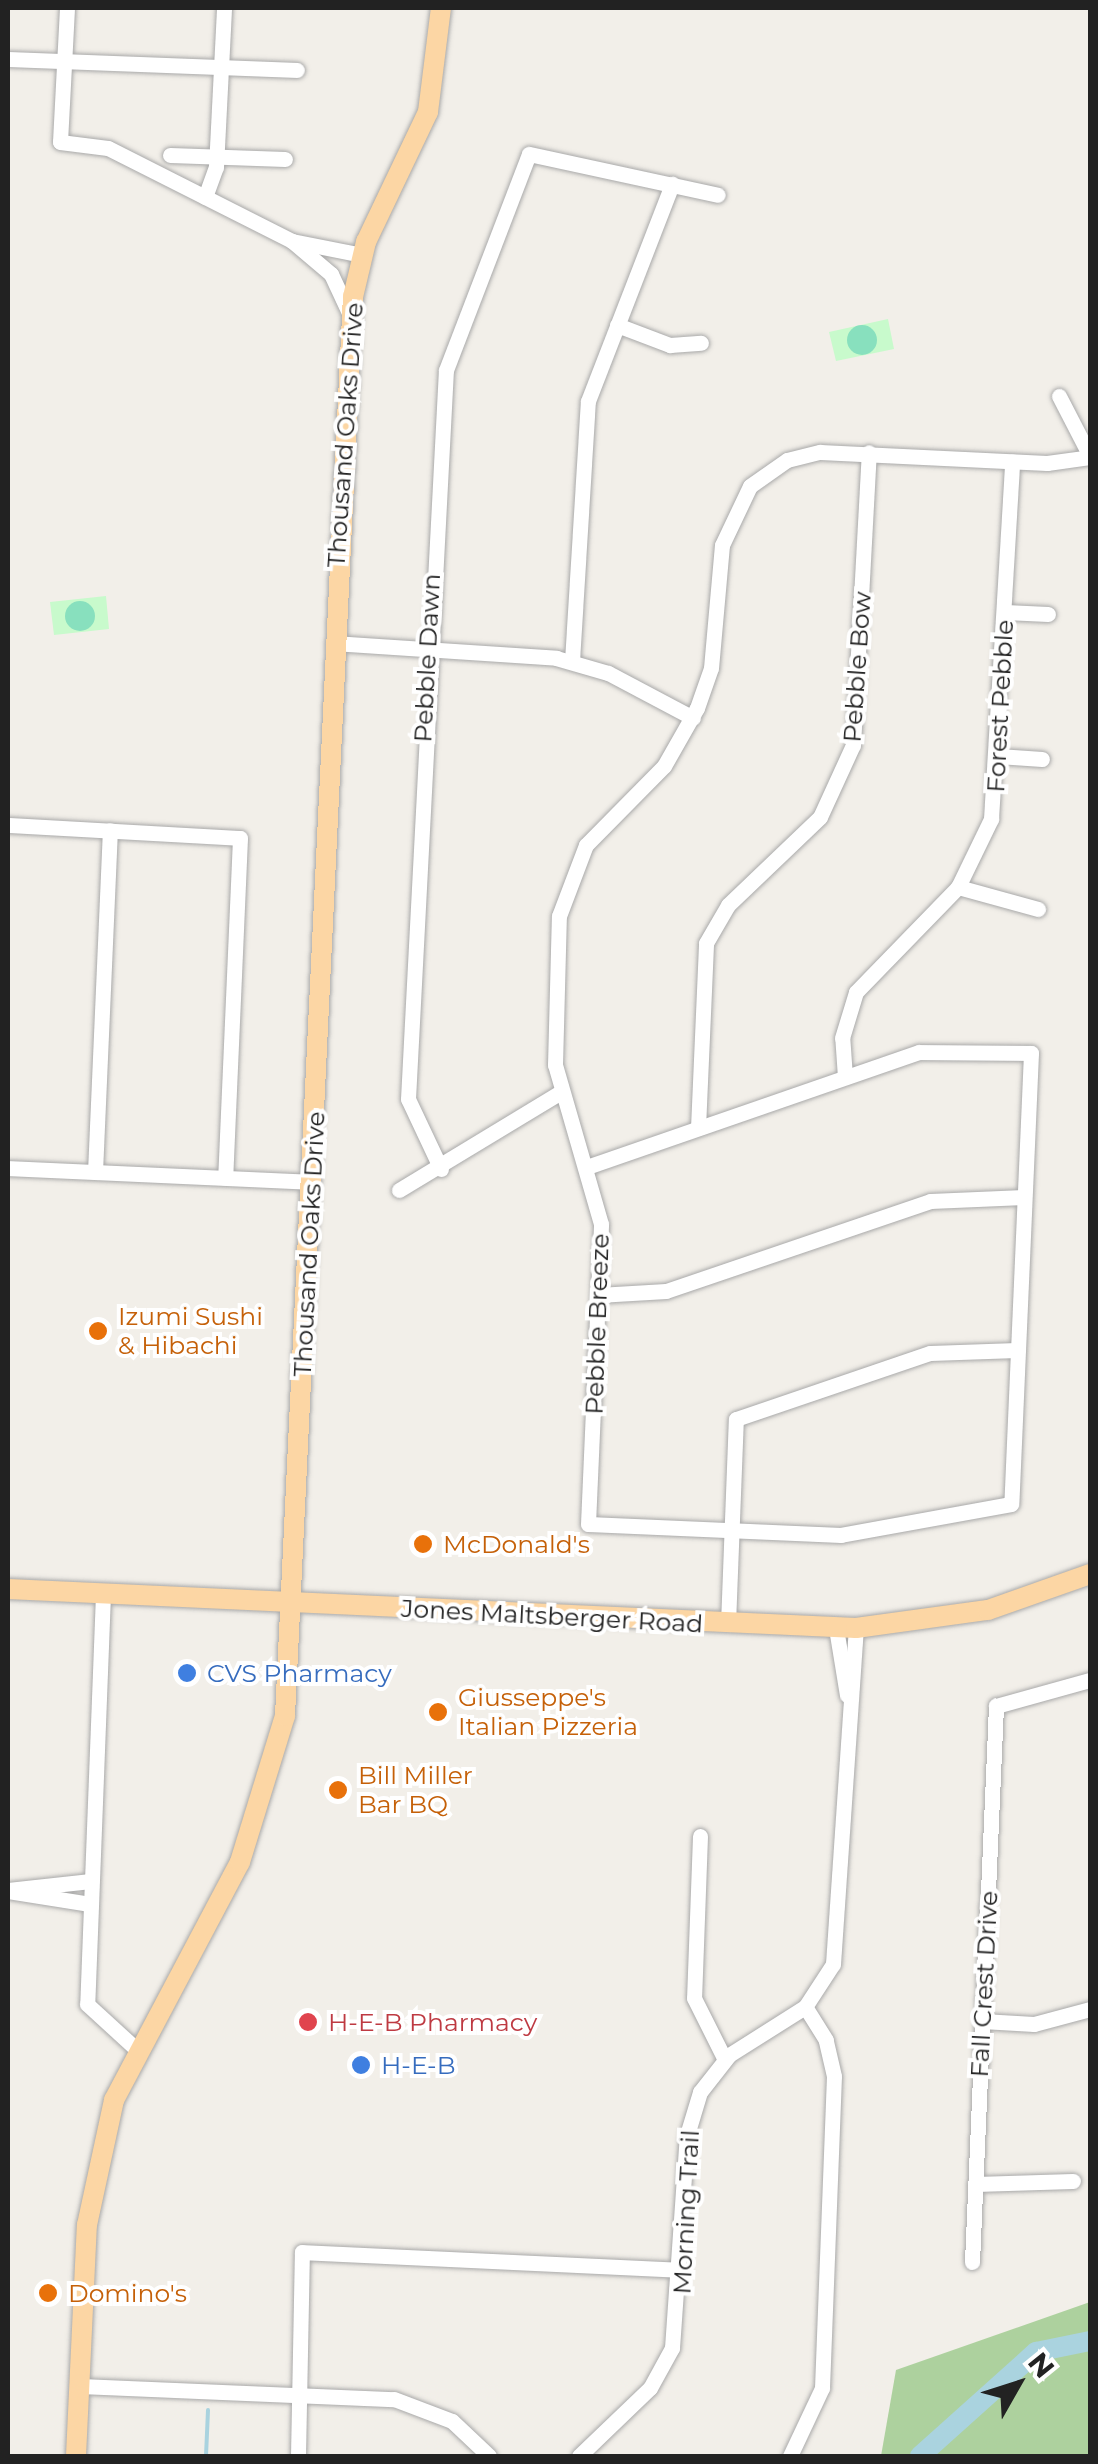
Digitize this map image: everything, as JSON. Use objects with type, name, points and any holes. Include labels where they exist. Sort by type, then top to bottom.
[{"type":"main road","name":"Thousand Oaks Drive","points":[[76,2456],[94,2175],[135,2048],[250,1840],[285,1716],[294,1603],[333,643],[352,319],[362,255],[428,112],[441,8]]},
{"type":"main road","name":"Jones Maltsberger Road","points":[[8,1589],[846,1628],[988,1610],[1090,1574]]},
{"type":"street","points":[[67,8],[60,142],[108,148],[292,241],[330,274],[352,319]]},
{"type":"street","points":[[205,197],[217,159],[224,8]]},
{"type":"street","points":[[9,59],[297,70]]},
{"type":"street","name":"Pebble Dawn","points":[[441,1169],[408,1100],[427,650],[446,370],[529,154],[672,184]]},
{"type":"street","points":[[170,155],[284,159]]},
{"type":"street","points":[[572,661],[584,433],[617,325],[672,184],[718,195]]},
{"type":"street","points":[[292,241],[362,255]]},
{"type":"street","points":[[617,325],[670,345],[701,343]]},
{"type":"street","points":[[870,452],[1012,462],[1064,462],[1090,457],[1060,396]]},
{"type":"street","name":"Pebble Breeze","points":[[732,1531],[588,1524],[601,1224],[587,1167],[559,1094],[554,1039],[565,886],[586,845],[664,766],[693,718],[711,668],[728,522],[763,476],[798,456],[870,452]]},
{"type":"street","name":"Pebble Bow","points":[[698,1128],[706,942],[728,905],[820,817],[853,745],[870,452]]},
{"type":"street","name":"Forest Pebble","points":[[846,1077],[842,1038],[856,992],[958,887],[991,819],[998,756],[1012,462]]},
{"type":"street","points":[[1005,612],[1048,614]]},
{"type":"street","points":[[333,643],[572,661],[693,718]]},
{"type":"street","points":[[998,756],[1042,759]]},
{"type":"street","points":[[8,825],[240,838],[225,1178]]},
{"type":"street","points":[[95,1172],[110,830]]},
{"type":"street","points":[[958,887],[990,903],[1038,908]]},
{"type":"street","points":[[587,1167],[929,1050],[1031,1053],[1011,1504],[891,1530],[732,1531]]},
{"type":"street","points":[[398,1190],[441,1169],[559,1094]]},
{"type":"street","points":[[8,1168],[312,1182]]},
{"type":"street","points":[[598,1296],[666,1292],[930,1201],[1024,1196]]},
{"type":"street","points":[[728,1624],[736,1419],[930,1352],[1017,1350]]},
{"type":"street","points":[[103,1594],[87,2004],[135,2048]]},
{"type":"street","name":"Morning Trail","points":[[579,2456],[666,2362],[682,2270],[690,2121],[724,2060],[805,2007],[840,1940],[846,1628]]},
{"type":"street","name":"Fall Crest Drive","points":[[972,2262],[996,1706],[1090,1680]]},
{"type":"street","points":[[700,1836],[694,1998],[724,2060]]},
{"type":"street","points":[[8,1890],[91,1882]]},
{"type":"street","points":[[8,1890],[90,1904]]},
{"type":"street","points":[[790,2456],[822,2388],[834,2076],[826,2040],[805,2007]]},
{"type":"street","points":[[982,2021],[1034,2024],[1090,2009]]},
{"type":"street","points":[[975,2184],[1073,2181]]},
{"type":"street","points":[[298,2456],[302,2252],[682,2270]]},
{"type":"street","points":[[80,2386],[297,2394],[423,2407],[489,2456]]},
{"type":"green space","points":[[888,319],[894,349],[836,361],[829,332]]},
{"type":"green space","points":[[862,325],[873,329],[877,340],[873,351],[862,355],[851,351],[847,340],[851,329]]},
{"type":"green space","points":[[106,596],[109,629],[54,635],[50,602]]},
{"type":"green space","points":[[80,601],[91,605],[95,616],[91,627],[80,631],[69,627],[65,616],[69,605]]},
{"type":"green space","points":[[1090,2302],[1090,2456],[881,2456],[896,2370]]},
{"type":"waterway","points":[[920,2456],[1036,2352],[1090,2341]]},
{"type":"waterway","points":[[206,2456],[208,2410]]},
{"type":"place","name":"Izumi Sushi & Hibachi","points":[[98,1331]]},
{"type":"place","name":"McDonald's","points":[[423,1544]]},
{"type":"place","name":"CVS Pharmacy","points":[[187,1673]]},
{"type":"place","name":"Giusseppe's Italian Pizzeria","points":[[438,1712]]},
{"type":"place","name":"Bill Miller Bar BQ","points":[[338,1790]]},
{"type":"place","name":"H-E-B Pharmacy","points":[[308,2022]]},
{"type":"place","name":"H-E-B","points":[[361,2065]]},
{"type":"place","name":"Domino's","points":[[48,2293]]}]
